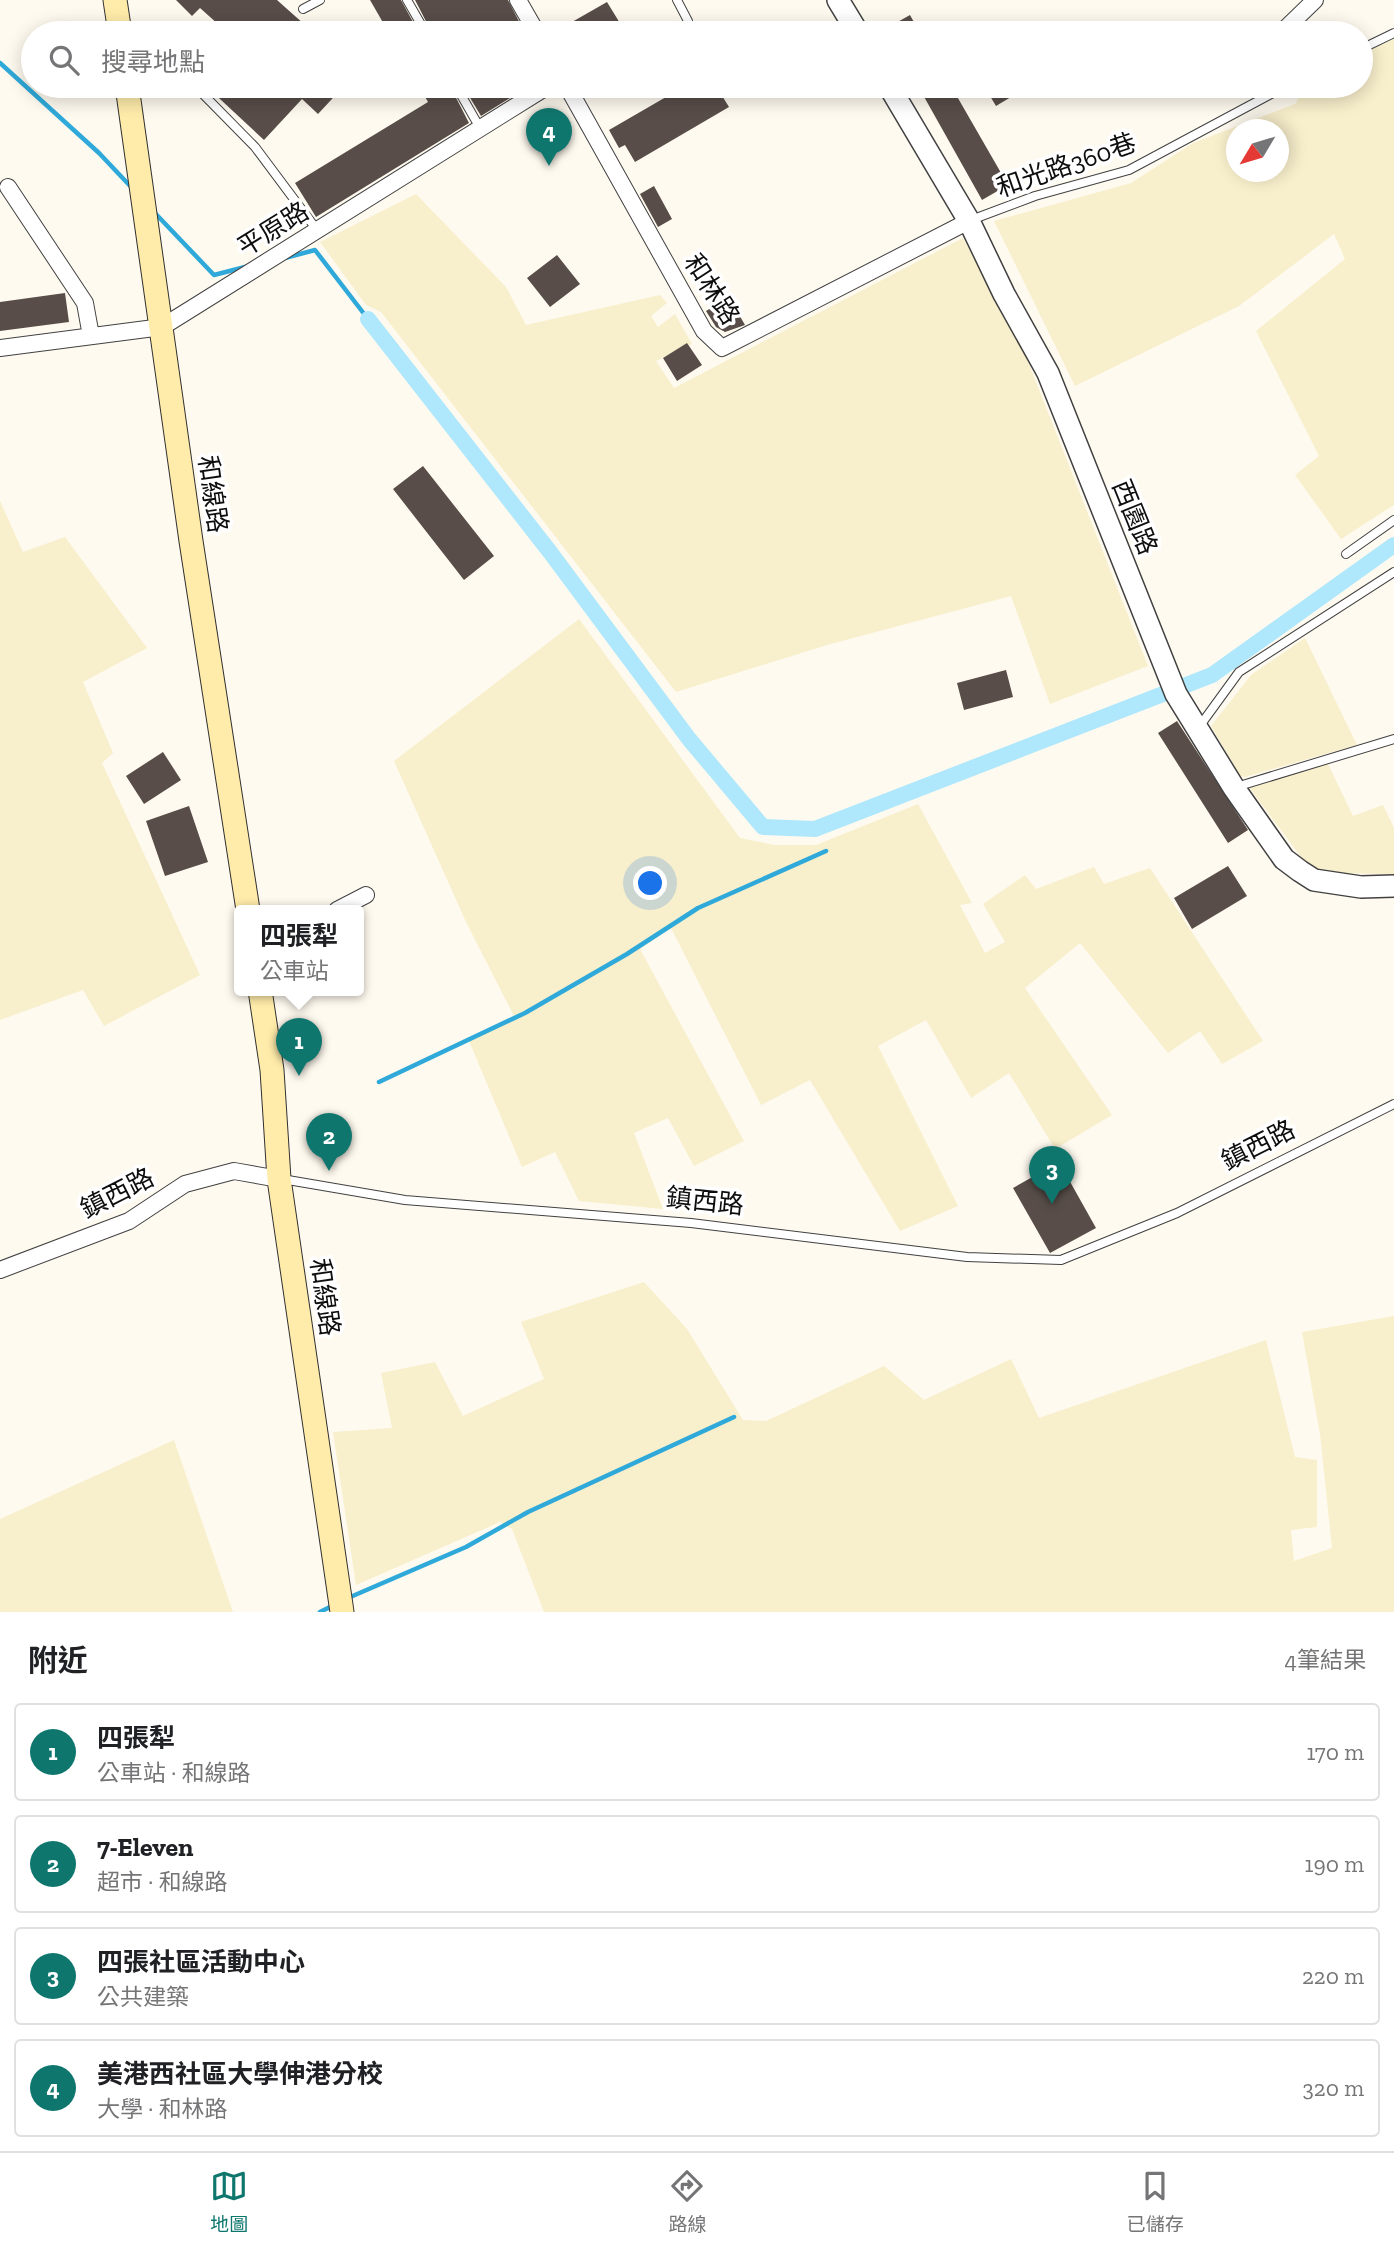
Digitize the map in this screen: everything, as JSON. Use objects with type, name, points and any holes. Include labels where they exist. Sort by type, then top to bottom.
[{"type":"main road","points":[[115,0],[118,21]]},
{"type":"main road","name":"和線路","points":[[129,98],[247,905]]},
{"type":"main road","name":"和線路","points":[[261,996],[272,1070],[279,1179],[341,1612]]},
{"type":"street","points":[[518,0],[530,21]]},
{"type":"street","points":[[838,0],[851,21]]},
{"type":"street","points":[[1293,21],[1315,0]]},
{"type":"street","name":"平原路","points":[[0,348],[162,327],[529,98]]},
{"type":"street","name":"和林路","points":[[573,98],[704,331],[722,348],[969,221]]},
{"type":"street","name":"西園路","points":[[896,98],[969,221],[1004,295],[1048,373],[1176,694],[1234,788],[1284,859],[1314,880],[1361,887],[1394,886]]},
{"type":"street","points":[[8,187],[85,303],[91,336]]},
{"type":"street","points":[[347,905],[366,895]]},
{"type":"street","name":"鎮西路","points":[[0,1270],[129,1221],[185,1184],[234,1171],[279,1179]]},
{"type":"lane","points":[[303,9],[320,0]]},
{"type":"lane","points":[[407,0],[419,21]]},
{"type":"lane","points":[[677,0],[688,21]]},
{"type":"lane","points":[[1373,43],[1394,33]]},
{"type":"lane","points":[[207,98],[255,147],[317,229]]},
{"type":"lane","points":[[463,98],[480,128]]},
{"type":"lane","name":"和光路360巷","points":[[969,221],[1035,196],[1129,170],[1264,98]]},
{"type":"lane","points":[[1346,554],[1394,520]]},
{"type":"lane","points":[[1198,730],[1239,672],[1394,572]]},
{"type":"lane","points":[[1234,788],[1394,739]]},
{"type":"lane","name":"鎮西路","points":[[279,1179],[405,1200],[691,1223],[967,1257],[1061,1260],[1177,1213],[1394,1104]]},
{"type":"shaded area","points":[[1394,39],[1394,505],[1341,539],[1295,475],[1319,456],[1256,331],[1345,259],[1334,234],[1239,306],[1075,386],[994,221],[1131,183],[1193,143],[1226,130],[1226,182],[1289,182],[1289,119],[1256,119],[1295,104],[1299,98],[1373,98],[1373,49]]},
{"type":"shaded area","points":[[416,194],[506,287],[526,325],[660,295],[667,303],[651,316],[658,327],[675,314],[692,344],[656,361],[674,388],[963,238],[1027,359],[1148,666],[1050,704],[1011,596],[827,645],[676,692],[381,312],[366,305],[320,242]]},
{"type":"shaded area","points":[[0,501],[23,552],[65,537],[147,648],[83,682],[113,753],[102,763],[200,975],[104,1026],[83,990],[0,1020]]},
{"type":"shaded area","points":[[579,619],[740,838],[775,845],[816,845],[918,804],[972,903],[960,905],[985,953],[1005,942],[983,904],[1025,875],[1036,889],[1094,867],[1104,884],[1150,868],[1263,1041],[1222,1064],[1200,1031],[1168,1053],[1080,943],[1025,988],[1112,1115],[1055,1149],[1009,1073],[971,1098],[926,1020],[878,1046],[958,1206],[900,1231],[810,1080],[761,1105],[671,928],[640,949],[744,1141],[694,1166],[668,1118],[634,1133],[663,1209],[579,1201],[555,1152],[522,1167],[469,1041],[514,1016],[466,922],[394,761]]},
{"type":"shaded area","points":[[1305,638],[1357,745],[1245,777],[1240,776],[1211,726],[1251,675]]},
{"type":"shaded area","points":[[1327,762],[1353,816],[1383,805],[1394,828],[1394,874],[1324,873],[1307,865],[1248,786]]},
{"type":"shaded area","points":[[644,1282],[687,1329],[743,1420],[766,1421],[884,1366],[924,1400],[1011,1359],[1039,1418],[1266,1340],[1295,1457],[1317,1460],[1317,1527],[1291,1530],[1294,1561],[1332,1548],[1320,1434],[1302,1332],[1394,1316],[1394,1612],[544,1612],[512,1529],[500,1522],[356,1585],[333,1432],[392,1428],[381,1373],[435,1362],[463,1416],[544,1379],[521,1322]]},
{"type":"shaded area","points":[[174,1440],[233,1612],[0,1612],[0,1519]]},
{"type":"building","points":[[176,0],[277,0],[301,21],[215,21],[200,8],[192,16]]},
{"type":"building","points":[[370,0],[401,0],[412,21],[382,21]]},
{"type":"building","points":[[415,0],[508,0],[519,21],[426,21]]},
{"type":"building","points":[[607,2],[619,21],[574,21]]},
{"type":"building","points":[[910,15],[913,21],[899,21]]},
{"type":"building","points":[[219,98],[333,98],[318,114],[302,99],[264,140]]},
{"type":"building","points":[[426,98],[456,98],[469,123],[316,217],[295,183],[428,102]]},
{"type":"building","points":[[470,98],[510,98],[481,116]]},
{"type":"building","points":[[664,98],[723,98],[729,107],[635,162],[625,145],[619,148],[609,130]]},
{"type":"building","points":[[925,98],[958,98],[1008,185],[982,200]]},
{"type":"building","points":[[991,98],[1009,98],[996,106]]},
{"type":"building","points":[[654,186],[672,219],[658,227],[640,194]]},
{"type":"building","points":[[557,255],[580,284],[550,307],[527,278]]},
{"type":"building","points":[[65,293],[69,322],[0,331],[0,302]]},
{"type":"building","points":[[729,297],[745,325],[725,332],[716,327],[706,311]]},
{"type":"building","points":[[687,343],[702,365],[677,381],[663,358]]},
{"type":"building","points":[[423,466],[494,556],[464,580],[393,489]]},
{"type":"building","points":[[1006,670],[1013,697],[964,710],[957,683]]},
{"type":"building","points":[[1177,721],[1248,830],[1228,843],[1158,733]]},
{"type":"building","points":[[163,752],[181,780],[144,804],[126,776]]},
{"type":"building","points":[[189,806],[208,862],[165,876],[146,821]]},
{"type":"building","points":[[1228,866],[1247,896],[1192,929],[1174,898]]},
{"type":"building","points":[[1059,1162],[1096,1228],[1050,1253],[1013,1188]]},
{"type":"waterway","points":[[0,63],[21,82]]},
{"type":"waterway","points":[[38,98],[99,153],[133,189]]},
{"type":"waterway","points":[[153,211],[214,275],[245,267]]},
{"type":"waterway","points":[[285,258],[315,250],[368,319]]},
{"type":"waterway","points":[[368,319],[550,552],[689,739],[763,827],[815,829],[1212,675],[1394,545]]},
{"type":"waterway","points":[[379,1082],[525,1013],[627,954],[698,908],[826,851]]},
{"type":"waterway","points":[[348,1598],[466,1547],[528,1512],[734,1417]]},
{"type":"waterway","points":[[320,1612],[334,1605]]},
{"type":"place","name":"美港西社區大學伸港分校","points":[[549,166]]},
{"type":"place","name":"四張犁","points":[[299,1076]]},
{"type":"place","name":"7-Eleven","points":[[329,1171]]},
{"type":"place","name":"四張社區活動中心","points":[[1052,1204]]}]
